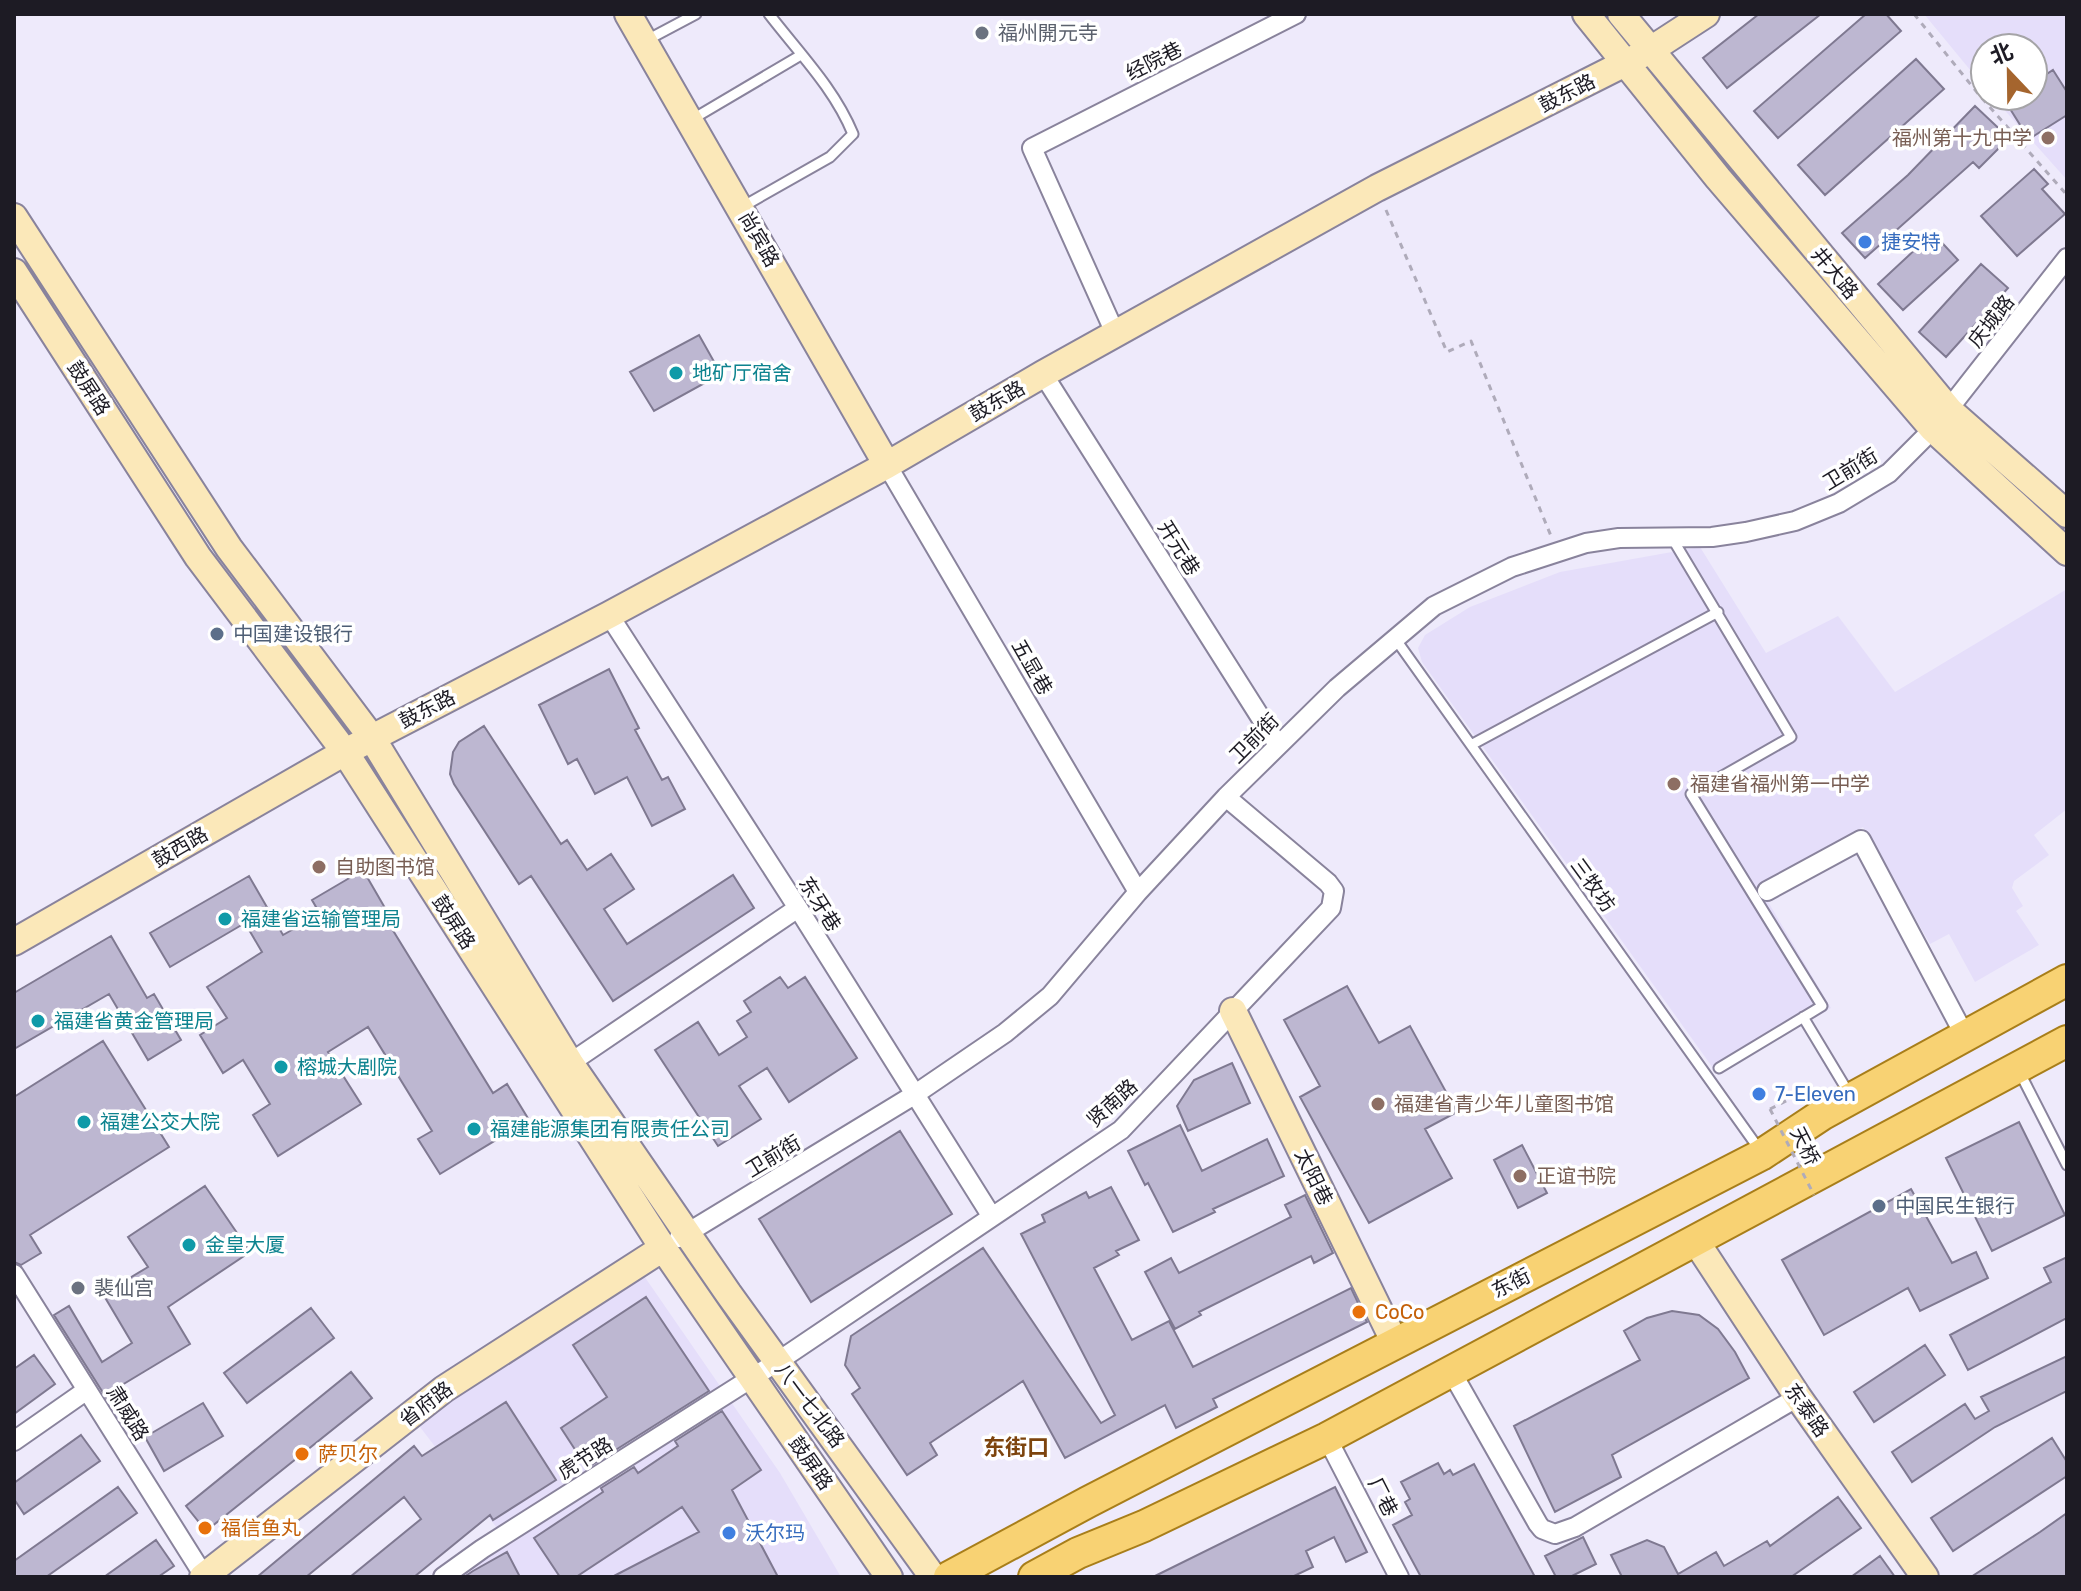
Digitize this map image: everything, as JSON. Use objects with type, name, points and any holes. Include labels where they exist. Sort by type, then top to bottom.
[{"type":"main road","name":"东街","points":[[949,1577],[1088,1502],[1761,1155],[1852,1098],[2067,980]]},
{"type":"main road","points":[[1034,1577],[1078,1553],[1144,1526],[1327,1438],[2067,1041]]},
{"type":"main road","points":[[1060,1577],[1078,1553]]},
{"type":"street","name":"尚宾路","points":[[628,14],[887,465]]},
{"type":"street","name":"经院巷","points":[[1115,333],[1032,148],[1296,14]]},
{"type":"street","points":[[1586,14],[1840,324],[1941,420],[2067,552]]},
{"type":"street","name":"井大路","points":[[1621,14],[1941,420],[2067,514]]},
{"type":"street","name":"鼓东路","points":[[345,752],[609,615],[887,465],[1115,333],[1377,188],[1649,51],[1706,14]]},
{"type":"street","name":"鼓屏路","points":[[14,217],[229,548],[372,738],[570,1063],[686,1232]]},
{"type":"street","name":"庆城路","points":[[1941,420],[2067,258]]},
{"type":"street","name":"鼓屏路","points":[[14,272],[198,557],[345,752],[663,1248],[889,1577]]},
{"type":"street","name":"开元巷","points":[[1043,374],[1278,745]]},
{"type":"street","name":"卫前街","points":[[663,1248],[914,1095],[1005,1033],[1050,996],[1138,892],[1226,797],[1394,637],[1434,606],[1512,567],[1557,551],[1608,540],[1712,537],[1795,521],[1839,503],[1889,473],[1941,420]]},
{"type":"street","name":"五显巷","points":[[887,465],[1138,892]]},
{"type":"street","name":"东牙巷","points":[[609,615],[992,1217]]},
{"type":"street","name":"鼓西路","points":[[14,942],[345,752]]},
{"type":"street","name":"贤南路","points":[[751,1377],[1121,1130],[1331,908],[1334,891],[1328,883],[1226,797]]},
{"type":"street","points":[[1767,891],[1861,840],[1965,1036]]},
{"type":"street","points":[[570,1063],[798,908]]},
{"type":"street","name":"太阳巷","points":[[1233,1011],[1395,1343]]},
{"type":"street","name":"八一七北路","points":[[686,1232],[933,1577]]},
{"type":"street","name":"东泰路","points":[[1695,1240],[1798,1397],[1925,1577]]},
{"type":"street","name":"省府路","points":[[203,1576],[444,1389],[663,1248]]},
{"type":"street","name":"肃威路","points":[[14,1274],[203,1576]]},
{"type":"street","points":[[1451,1371],[1538,1524],[1555,1534],[1575,1527],[1798,1397]]},
{"type":"street","name":"虎节路","points":[[443,1577],[751,1377]]},
{"type":"street","points":[[14,1441],[87,1390]]},
{"type":"street","name":"厂巷","points":[[1327,1438],[1399,1577]]},
{"type":"lane","points":[[644,42],[696,14]]},
{"type":"lane","points":[[741,207],[830,157],[853,134],[846,116],[820,76],[769,14]]},
{"type":"lane","points":[[689,121],[801,55]]},
{"type":"lane","points":[[1671,536],[1791,737],[1691,794],[1822,1006],[1719,1068]]},
{"type":"lane","points":[[1471,745],[1718,612]]},
{"type":"lane","name":"三牧坊","points":[[1394,637],[1761,1155]]},
{"type":"lane","points":[[1803,1017],[1852,1098]]},
{"type":"lane","points":[[2017,1068],[2067,1165]]},
{"type":"path","points":[[1914,14],[1980,96],[2067,195]]},
{"type":"path","points":[[1377,188],[1447,352],[1471,341],[1557,551]]},
{"type":"path","name":"天桥","points":[[1770,1109],[1814,1195]]},
{"type":"shaded area","name":"福州第十九中学","points":[[1924,14],[2067,14],[2067,180],[2006,112],[2049,112],[2049,32],[1969,32],[1969,69]]},
{"type":"shaded area","name":"福建省福州第一中学","points":[[1700,547],[1766,653],[1838,616],[1895,692],[2067,589],[2067,809],[2034,835],[2049,855],[2014,881],[2012,888],[2023,906],[2016,911],[2039,945],[1975,982],[1949,934],[1930,944],[1863,827],[1758,885],[1831,1008],[1718,1075],[1422,662],[1418,648],[1425,635],[1470,607],[1560,572]]},
{"type":"shaded area","points":[[642,1273],[780,1473],[841,1577],[450,1577],[500,1532],[414,1419]]},
{"type":"building","points":[[1759,14],[1821,14],[1727,88],[1703,58]]},
{"type":"building","points":[[1866,14],[1886,14],[1901,31],[1778,138],[1754,111]]},
{"type":"building","points":[[1916,59],[1944,89],[1825,195],[1798,165]]},
{"type":"building","points":[[2053,70],[2067,92],[2067,115],[2029,139],[2012,112],[2049,112],[2049,73]]},
{"type":"building","points":[[1969,112],[1981,112],[2009,138],[1979,168],[1973,162],[1865,258],[1842,233],[1908,175]]},
{"type":"building","points":[[2034,169],[2048,184],[2042,189],[2065,214],[2017,256],[1981,216]]},
{"type":"building","points":[[1933,233],[1958,260],[1903,310],[1878,284]]},
{"type":"building","points":[[1981,264],[2008,288],[1946,357],[1919,332]]},
{"type":"building","name":"地矿厅宿舍","points":[[699,335],[721,374],[654,411],[630,372]]},
{"type":"building","points":[[609,669],[639,728],[635,730],[662,780],[668,777],[685,809],[652,826],[627,777],[595,794],[577,759],[568,764],[539,705]]},
{"type":"building","points":[[484,726],[561,844],[567,840],[587,870],[611,854],[634,889],[604,909],[627,944],[733,875],[754,908],[613,1001],[531,876],[519,884],[454,784],[450,774],[453,752],[459,742]]},
{"type":"building","points":[[363,870],[385,908],[381,911],[493,1093],[507,1084],[529,1120],[440,1174],[418,1139],[432,1131],[368,1027],[328,1052],[361,1104],[278,1156],[253,1115],[270,1104],[243,1060],[223,1073],[200,1035],[227,1018],[207,987],[262,952],[245,923],[170,967],[150,933],[249,876],[283,935],[320,914],[312,900]]},
{"type":"building","name":"福建省黄金管理局","points":[[111,936],[147,998],[154,994],[181,1040],[148,1060],[109,994],[14,1049],[14,993]]},
{"type":"building","points":[[780,977],[788,988],[805,977],[857,1058],[789,1102],[767,1068],[739,1086],[761,1119],[718,1146],[655,1050],[698,1022],[719,1055],[747,1037],[737,1021],[751,1012],[744,1001]]},
{"type":"building","name":"福建省青少年儿童图书馆","points":[[1347,986],[1379,1043],[1410,1026],[1457,1112],[1425,1129],[1452,1178],[1369,1223],[1300,1097],[1320,1086],[1284,1020]]},
{"type":"building","name":"福建公交大院","points":[[103,1041],[169,1147],[30,1235],[41,1253],[21,1265],[14,1262],[14,1097]]},
{"type":"building","points":[[1232,1063],[1250,1103],[1188,1131],[1177,1106],[1194,1080]]},
{"type":"building","points":[[2019,1122],[2065,1215],[1992,1251],[1946,1158]]},
{"type":"building","points":[[1180,1125],[1202,1171],[1267,1139],[1284,1176],[1213,1209],[1215,1212],[1173,1232],[1128,1151]]},
{"type":"building","points":[[900,1131],[952,1214],[811,1302],[759,1219]]},
{"type":"building","name":"正谊书院","points":[[1522,1145],[1547,1193],[1518,1208],[1494,1160]]},
{"type":"building","points":[[205,1186],[250,1252],[168,1307],[190,1344],[117,1388],[119,1391],[107,1399],[54,1315],[69,1306],[102,1362],[132,1343],[103,1294],[148,1267],[128,1237]]},
{"type":"building","points":[[1111,1187],[1139,1240],[1116,1251],[1119,1255],[1094,1268],[1132,1340],[1169,1321],[1193,1367],[1351,1288],[1367,1322],[1213,1399],[1217,1407],[1176,1428],[1165,1405],[1065,1458],[1023,1381],[930,1443],[937,1455],[907,1475],[852,1394],[860,1388],[845,1365],[851,1336],[983,1248],[1101,1423],[1115,1415],[1021,1234],[1045,1222],[1042,1215],[1086,1192],[1089,1198]]},
{"type":"building","points":[[1911,1189],[1952,1263],[1976,1252],[1988,1278],[1920,1311],[1908,1288],[1824,1335],[1782,1260]]},
{"type":"building","points":[[1305,1195],[1333,1253],[1314,1263],[1311,1256],[1199,1312],[1201,1315],[1175,1329],[1145,1272],[1171,1258],[1179,1273],[1291,1217],[1285,1205]]},
{"type":"building","points":[[2067,1257],[2067,1318],[1968,1370],[1950,1335],[2051,1282],[2044,1268]]},
{"type":"building","points":[[646,1297],[709,1391],[587,1468],[561,1428],[607,1397],[573,1345]]},
{"type":"building","points":[[311,1308],[334,1338],[247,1403],[224,1373]]},
{"type":"building","points":[[1672,1311],[1699,1315],[1718,1329],[1749,1378],[1612,1455],[1621,1477],[1555,1512],[1514,1426],[1640,1360],[1624,1331],[1647,1318]]},
{"type":"building","points":[[1925,1345],[1945,1375],[1874,1422],[1854,1392]]},
{"type":"building","points":[[34,1355],[55,1384],[14,1414],[14,1369]]},
{"type":"building","points":[[2067,1356],[2067,1391],[1995,1427],[1912,1482],[1892,1452],[1965,1404],[1975,1419],[1989,1411],[1981,1397]]},
{"type":"building","points":[[351,1372],[372,1398],[206,1531],[186,1506]]},
{"type":"building","points":[[506,1402],[556,1480],[493,1520],[490,1515],[414,1577],[350,1577],[421,1519],[404,1497],[306,1577],[257,1577],[414,1446],[422,1456]]},
{"type":"building","points":[[203,1403],[223,1436],[164,1471],[145,1437]]},
{"type":"building","points":[[722,1411],[761,1470],[732,1490],[778,1577],[612,1577],[699,1532],[682,1507],[576,1577],[560,1577],[534,1538],[603,1492],[601,1488],[634,1467],[638,1473],[678,1446],[675,1441]]},
{"type":"building","points":[[81,1435],[100,1461],[24,1514],[14,1499],[14,1483]]},
{"type":"building","points":[[2052,1438],[2067,1462],[2067,1476],[1953,1551],[1931,1518]]},
{"type":"building","points":[[1438,1463],[1444,1474],[1450,1470],[1453,1475],[1474,1464],[1535,1577],[1421,1577],[1393,1525],[1412,1515],[1405,1502],[1410,1499],[1401,1482]]},
{"type":"building","points":[[118,1487],[137,1513],[46,1577],[14,1577],[14,1561]]},
{"type":"building","points":[[1335,1487],[1367,1552],[1346,1562],[1334,1537],[1306,1551],[1313,1567],[1292,1577],[1153,1577]]},
{"type":"building","points":[[1838,1497],[1861,1528],[1791,1577],[1622,1577],[1611,1555],[1647,1540],[1664,1547],[1678,1574],[1716,1552],[1724,1566],[1767,1541],[1770,1546]]},
{"type":"building","points":[[2067,1513],[2067,1577],[1971,1577],[2040,1532]]},
{"type":"building","points":[[1583,1537],[1596,1564],[1570,1577],[1556,1577],[1545,1556]]},
{"type":"building","points":[[156,1540],[174,1566],[158,1577],[104,1577]]},
{"type":"building","points":[[507,1552],[520,1577],[464,1577],[473,1571]]},
{"type":"building","points":[[1880,1556],[1895,1577],[1851,1577]]},
{"type":"place","name":"福州開元寺","points":[[982,33]]},
{"type":"place","name":"福州第十九中学","points":[[2048,138]]},
{"type":"place","name":"捷安特","points":[[1865,242]]},
{"type":"place","name":"地矿厅宿舍","points":[[676,373]]},
{"type":"place","name":"中国建设银行","points":[[217,634]]},
{"type":"place","name":"福建省福州第一中学","points":[[1674,784]]},
{"type":"place","name":"自助图书馆","points":[[319,867]]},
{"type":"place","name":"福建省运输管理局","points":[[225,919]]},
{"type":"place","name":"福建省黄金管理局","points":[[38,1021]]},
{"type":"place","name":"榕城大剧院","points":[[281,1067]]},
{"type":"place","name":"7-Eleven","points":[[1759,1094]]},
{"type":"place","name":"福建省青少年儿童图书馆","points":[[1378,1104]]},
{"type":"place","name":"福建公交大院","points":[[84,1122]]},
{"type":"place","name":"福建能源集团有限责任公司","points":[[474,1129]]},
{"type":"place","name":"正谊书院","points":[[1520,1176]]},
{"type":"place","name":"中国民生银行","points":[[1879,1206]]},
{"type":"place","name":"金皇大厦","points":[[189,1245]]},
{"type":"place","name":"裴仙宫","points":[[78,1288]]},
{"type":"place","name":"CoCo","points":[[1359,1312]]},
{"type":"place","name":"萨贝尔","points":[[302,1454]]},
{"type":"place","name":"福信鱼丸","points":[[205,1528]]},
{"type":"place","name":"沃尔玛","points":[[729,1533]]},
{"type":"district","name":"东街口","points":[[1016,1447]]}]
